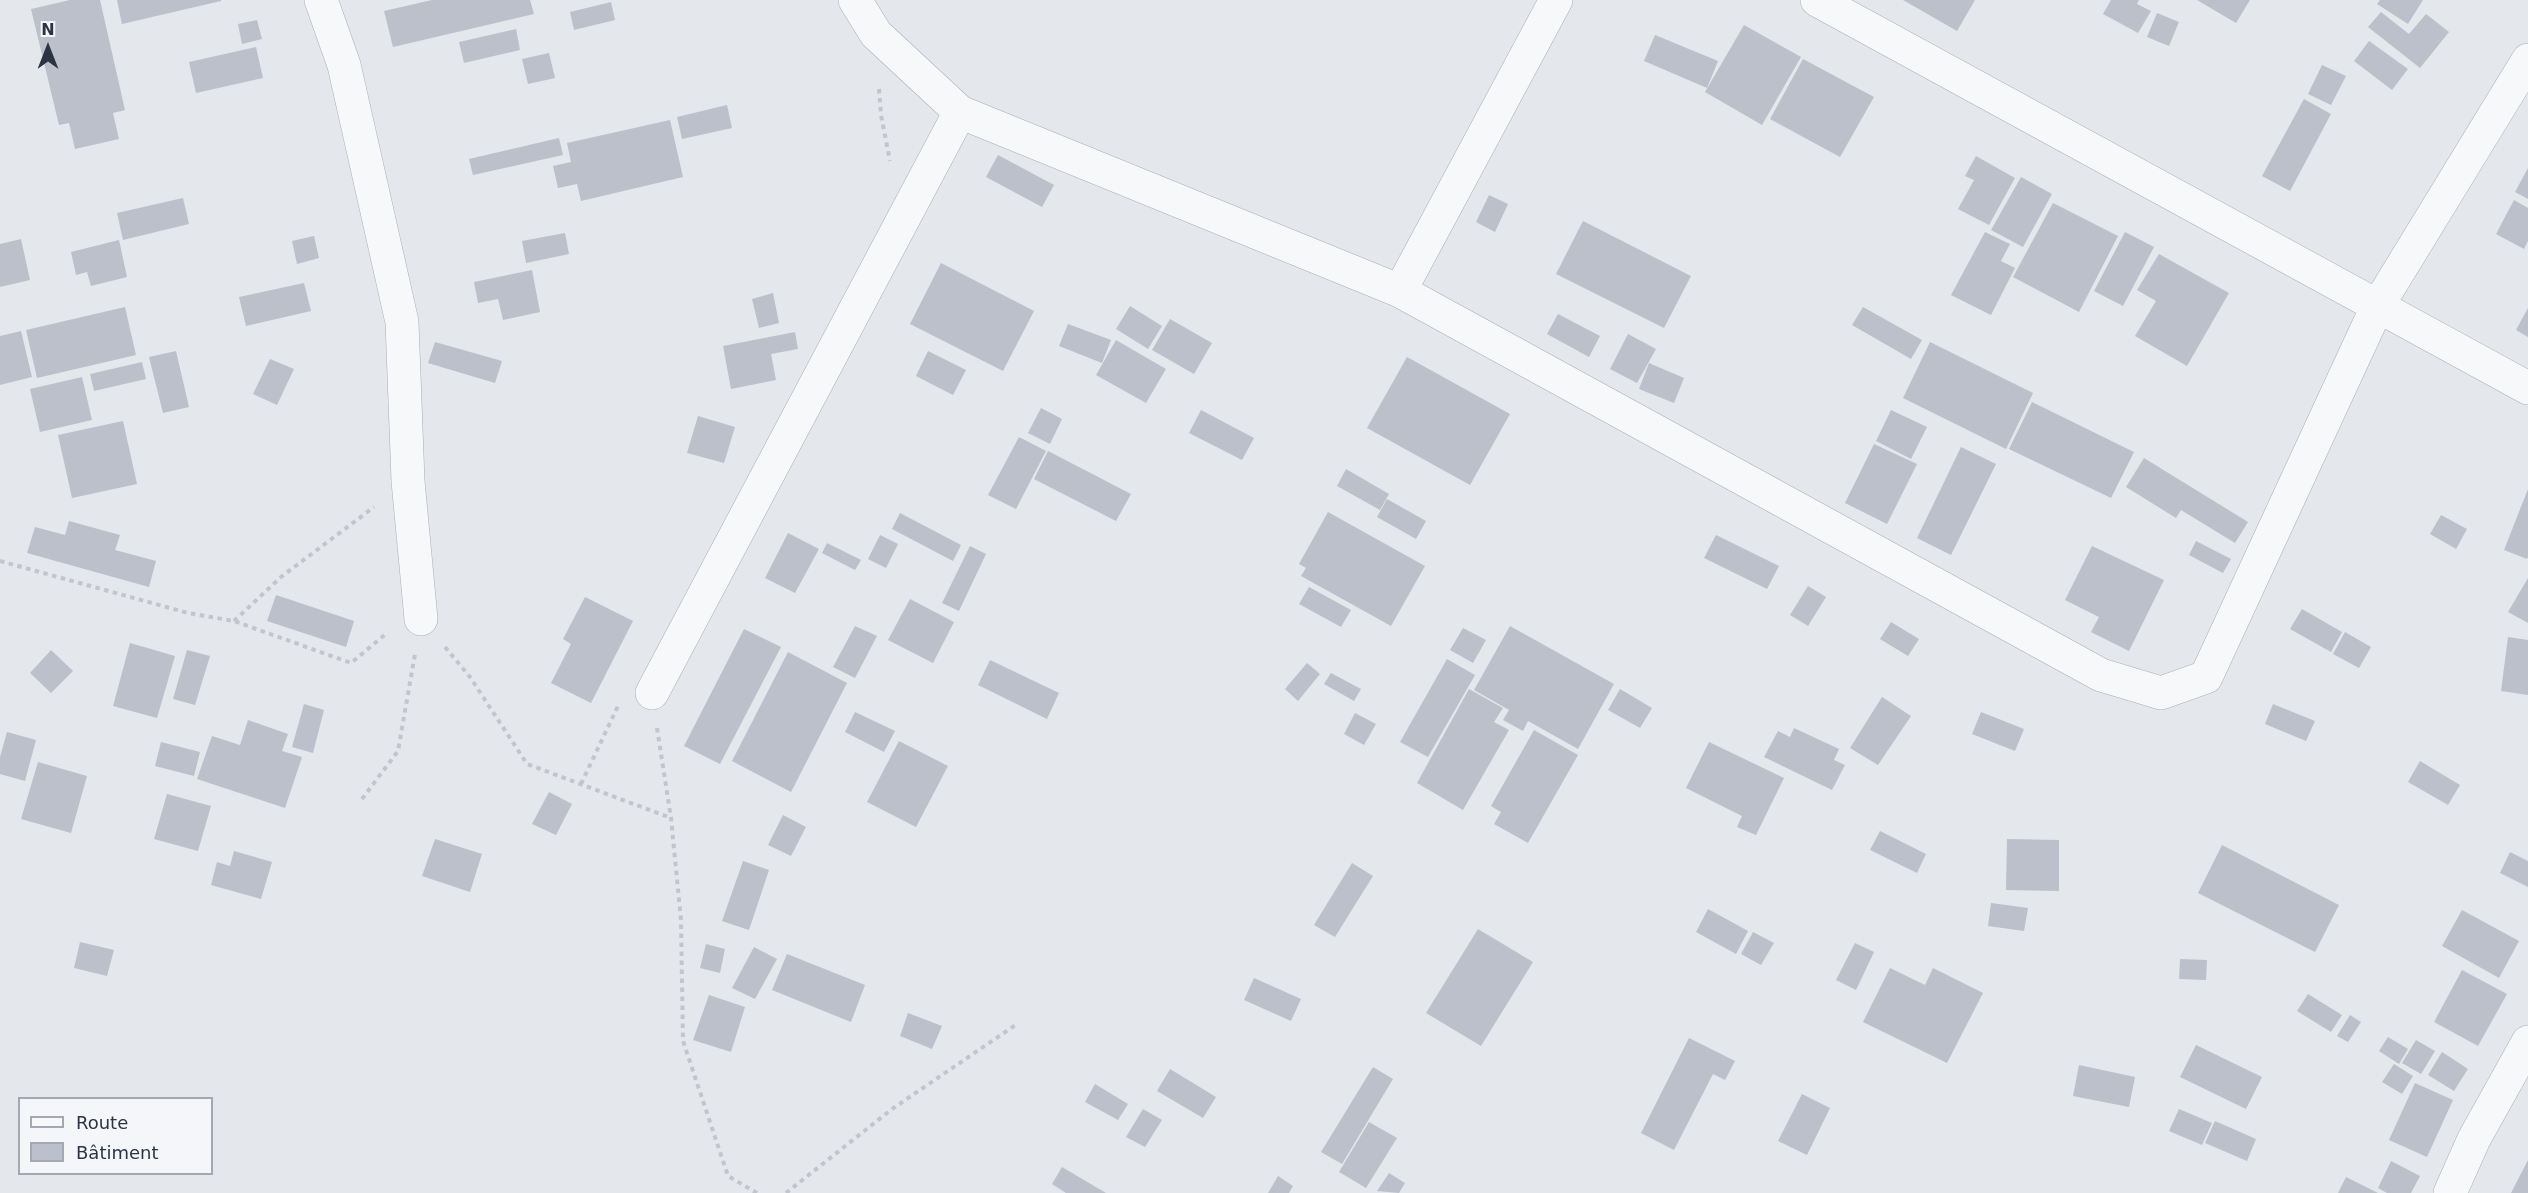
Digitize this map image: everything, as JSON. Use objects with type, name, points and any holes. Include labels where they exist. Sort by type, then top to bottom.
[{"type":"street","points":[[321,0],[344,65],[402,322],[408,481],[420,612]]},
{"type":"street","points":[[855,0],[876,34],[960,112],[1400,291],[2101,675],[2162,693],[2206,677],[2377,307],[2528,60]]},
{"type":"street","points":[[1400,291],[1556,0]]},
{"type":"street","points":[[1816,0],[2528,388]]},
{"type":"street","points":[[652,693],[960,112]]},
{"type":"street","points":[[2450,1193],[2474,1139],[2528,1042]]},
{"type":"path","points":[[876,34],[881,115],[903,221]]},
{"type":"path","points":[[234,621],[281,577],[408,481]]},
{"type":"path","points":[[0,561],[188,613],[234,621],[351,663],[420,612]]},
{"type":"path","points":[[420,612],[470,677],[527,764],[671,818]]},
{"type":"path","points":[[362,799],[398,751],[420,612]]},
{"type":"path","points":[[580,784],[619,704],[652,693],[671,818],[681,920],[683,1041],[728,1176],[757,1193]]},
{"type":"path","points":[[786,1193],[891,1109],[1017,1024]]},
{"type":"building","points":[[70,0],[100,0],[125,110],[113,113],[119,139],[75,149],[69,123],[59,125],[31,9]]},
{"type":"building","points":[[117,0],[221,0],[221,1],[122,24]]},
{"type":"building","points":[[432,0],[530,0],[534,14],[393,47],[384,11]]},
{"type":"building","points":[[1903,0],[1975,0],[1957,31]]},
{"type":"building","points":[[2111,0],[2139,0],[2137,4],[2151,11],[2138,33],[2103,14]]},
{"type":"building","points":[[2197,0],[2250,0],[2236,23]]},
{"type":"building","points":[[2380,0],[2423,0],[2408,24],[2377,4]]},
{"type":"building","points":[[611,2],[615,20],[574,30],[570,12]]},
{"type":"building","points":[[2381,12],[2409,34],[2426,14],[2449,32],[2420,68],[2368,27]]},
{"type":"building","points":[[2157,13],[2179,22],[2169,46],[2147,37]]},
{"type":"building","points":[[257,20],[262,39],[242,44],[238,24]]},
{"type":"building","points":[[1744,25],[1801,57],[1762,125],[1705,92]]},
{"type":"building","points":[[516,29],[520,50],[464,63],[459,42]]},
{"type":"building","points":[[1655,35],[1718,61],[1707,88],[1644,61]]},
{"type":"building","points":[[2369,41],[2408,69],[2392,90],[2354,61]]},
{"type":"building","points":[[256,47],[263,78],[196,93],[189,62]]},
{"type":"building","points":[[549,53],[555,78],[528,84],[522,59]]},
{"type":"building","points":[[1803,59],[1874,97],[1840,157],[1770,119]]},
{"type":"building","points":[[2322,65],[2346,76],[2331,105],[2308,94]]},
{"type":"building","points":[[2304,99],[2331,114],[2290,191],[2262,176]]},
{"type":"building","points":[[727,105],[732,128],[682,139],[677,117]]},
{"type":"building","points":[[670,120],[683,177],[581,201],[577,184],[558,188],[553,166],[571,162],[567,143]]},
{"type":"building","points":[[559,138],[563,155],[473,175],[469,159]]},
{"type":"building","points":[[998,155],[1054,185],[1042,207],[986,177]]},
{"type":"building","points":[[1976,156],[2015,178],[1989,225],[1958,209],[1974,180],[1965,176]]},
{"type":"building","points":[[2528,168],[2528,199],[2515,192]]},
{"type":"building","points":[[2021,177],[2052,194],[2023,247],[1991,230]]},
{"type":"building","points":[[1489,195],[1508,204],[1495,232],[1476,222]]},
{"type":"building","points":[[183,198],[189,224],[123,240],[117,213]]},
{"type":"building","points":[[2514,200],[2528,208],[2528,241],[2524,249],[2496,234]]},
{"type":"building","points":[[2053,203],[2118,236],[2079,312],[2013,277]]},
{"type":"building","points":[[1583,221],[1691,276],[1664,328],[1556,274]]},
{"type":"building","points":[[1985,232],[2010,244],[2001,261],[2015,268],[1991,315],[1951,295]]},
{"type":"building","points":[[2125,232],[2154,247],[2123,306],[2094,291]]},
{"type":"building","points":[[565,233],[569,254],[526,263],[522,241]]},
{"type":"building","points":[[314,236],[319,258],[297,264],[292,241]]},
{"type":"building","points":[[21,239],[30,280],[0,287],[0,244]]},
{"type":"building","points":[[119,240],[127,277],[91,286],[87,272],[76,275],[71,252]]},
{"type":"building","points":[[2159,254],[2229,293],[2187,366],[2135,336],[2156,301],[2137,290]]},
{"type":"building","points":[[941,263],[1034,311],[1003,371],[910,324]]},
{"type":"building","points":[[532,270],[540,312],[503,320],[498,299],[478,303],[474,282]]},
{"type":"building","points":[[304,283],[311,311],[246,326],[239,297]]},
{"type":"building","points":[[773,293],[779,323],[759,328],[752,299]]},
{"type":"building","points":[[1130,306],[1162,326],[1148,349],[1116,329]]},
{"type":"building","points":[[125,307],[136,355],[37,378],[26,330]]},
{"type":"building","points":[[1863,307],[1922,340],[1911,359],[1852,325]]},
{"type":"building","points":[[2528,308],[2528,337],[2516,330]]},
{"type":"building","points":[[1558,314],[1600,336],[1589,357],[1547,334]]},
{"type":"building","points":[[1170,319],[1212,343],[1194,374],[1152,350]]},
{"type":"building","points":[[1068,324],[1111,340],[1102,363],[1059,346]]},
{"type":"building","points":[[21,331],[32,377],[0,385],[0,336]]},
{"type":"building","points":[[795,332],[798,349],[771,354],[776,380],[731,389],[723,346]]},
{"type":"building","points":[[1628,334],[1656,349],[1637,383],[1610,369]]},
{"type":"building","points":[[1116,340],[1166,369],[1146,403],[1096,375]]},
{"type":"building","points":[[435,342],[502,361],[495,383],[428,363]]},
{"type":"building","points":[[1930,342],[2033,393],[2006,449],[1903,398]]},
{"type":"building","points":[[176,351],[189,407],[163,413],[149,357]]},
{"type":"building","points":[[928,351],[966,370],[953,395],[916,376]]},
{"type":"building","points":[[1407,357],[1510,414],[1470,485],[1367,428]]},
{"type":"building","points":[[270,359],[294,369],[277,405],[253,394]]},
{"type":"building","points":[[142,362],[146,379],[94,391],[90,374]]},
{"type":"building","points":[[1649,363],[1684,378],[1674,403],[1639,389]]},
{"type":"building","points":[[82,377],[92,420],[40,432],[30,389]]},
{"type":"building","points":[[2032,402],[2134,452],[2111,498],[2009,449]]},
{"type":"building","points":[[1041,408],[1062,419],[1050,444],[1028,433]]},
{"type":"building","points":[[1201,410],[1254,438],[1242,460],[1189,433]]},
{"type":"building","points":[[1891,410],[1927,427],[1911,459],[1876,441]]},
{"type":"building","points":[[698,416],[735,427],[724,463],[687,453]]},
{"type":"building","points":[[123,421],[137,484],[72,498],[58,435]]},
{"type":"building","points":[[1019,437],[1046,451],[1016,509],[988,495]]},
{"type":"building","points":[[1874,444],[1917,464],[1887,524],[1845,503]]},
{"type":"building","points":[[1961,447],[1996,464],[1951,555],[1917,538]]},
{"type":"building","points":[[1048,451],[1131,494],[1116,521],[1034,479]]},
{"type":"building","points":[[2144,458],[2248,522],[2235,543],[2181,510],[2176,518],[2126,487]]},
{"type":"building","points":[[1346,469],[1389,494],[1380,510],[1337,486]]},
{"type":"building","points":[[2528,489],[2528,557],[2527,559],[2504,550]]},
{"type":"building","points":[[1387,499],[1426,521],[1416,539],[1377,517]]},
{"type":"building","points":[[1328,512],[1425,566],[1391,626],[1301,576],[1306,568],[1299,564]]},
{"type":"building","points":[[900,513],[961,545],[953,561],[892,529]]},
{"type":"building","points":[[2441,515],[2467,529],[2456,549],[2430,534]]},
{"type":"building","points":[[69,521],[120,535],[115,550],[156,561],[149,587],[27,553],[35,527],[65,535]]},
{"type":"building","points":[[788,533],[819,549],[795,593],[765,578]]},
{"type":"building","points":[[880,535],[898,544],[886,568],[868,559]]},
{"type":"building","points":[[1716,535],[1779,566],[1767,589],[1704,558]]},
{"type":"building","points":[[2196,541],[2231,559],[2223,573],[2189,555]]},
{"type":"building","points":[[827,543],[861,560],[855,570],[822,553]]},
{"type":"building","points":[[970,546],[986,554],[959,611],[942,603]]},
{"type":"building","points":[[2092,546],[2164,580],[2129,651],[2091,632],[2099,617],[2065,600]]},
{"type":"building","points":[[2528,578],[2528,623],[2508,612]]},
{"type":"building","points":[[1808,586],[1826,597],[1808,626],[1790,615]]},
{"type":"building","points":[[1309,587],[1351,610],[1341,627],[1299,604]]},
{"type":"building","points":[[276,595],[354,621],[346,647],[267,621]]},
{"type":"building","points":[[585,597],[633,621],[591,703],[551,683],[571,644],[563,639]]},
{"type":"building","points":[[910,599],[954,622],[933,663],[888,640]]},
{"type":"building","points":[[2302,609],[2342,632],[2331,652],[2290,629]]},
{"type":"building","points":[[1891,622],[1919,639],[1908,656],[1880,639]]},
{"type":"building","points":[[855,626],[877,636],[855,678],[833,667]]},
{"type":"building","points":[[1510,626],[1614,684],[1578,749],[1528,721],[1523,731],[1503,720],[1509,710],[1474,690]]},
{"type":"building","points":[[1463,628],[1486,640],[1473,663],[1450,650]]},
{"type":"building","points":[[744,629],[781,647],[720,764],[684,746]]},
{"type":"building","points":[[2345,632],[2371,647],[2359,668],[2333,654]]},
{"type":"building","points":[[2508,637],[2528,640],[2528,695],[2501,691]]},
{"type":"building","points":[[130,643],[175,656],[157,718],[113,706]]},
{"type":"building","points":[[51,650],[73,671],[51,693],[30,673]]},
{"type":"building","points":[[187,650],[210,656],[195,705],[173,699]]},
{"type":"building","points":[[788,652],[847,683],[791,792],[732,761]]},
{"type":"building","points":[[1447,659],[1475,675],[1428,757],[1400,742]]},
{"type":"building","points":[[990,660],[1059,693],[1047,719],[978,685]]},
{"type":"building","points":[[1307,663],[1320,674],[1298,701],[1285,689]]},
{"type":"building","points":[[1331,673],[1361,689],[1354,701],[1324,684]]},
{"type":"building","points":[[1469,689],[1503,708],[1494,722],[1509,730],[1463,810],[1417,783]]},
{"type":"building","points":[[1620,689],[1652,708],[1640,728],[1608,710]]},
{"type":"building","points":[[1882,697],[1911,716],[1878,765],[1850,748]]},
{"type":"building","points":[[304,704],[324,710],[313,753],[292,747]]},
{"type":"building","points":[[2273,704],[2315,721],[2306,741],[2265,724]]},
{"type":"building","points":[[855,712],[895,731],[884,752],[845,732]]},
{"type":"building","points":[[1981,712],[2024,729],[2015,751],[1972,734]]},
{"type":"building","points":[[1355,713],[1376,724],[1364,745],[1344,734]]},
{"type":"building","points":[[248,720],[288,734],[282,751],[302,757],[285,808],[197,779],[212,736],[240,745]]},
{"type":"building","points":[[1794,728],[1839,749],[1834,760],[1845,765],[1832,790],[1764,757],[1778,731],[1790,737]]},
{"type":"building","points":[[1534,730],[1578,755],[1528,843],[1494,824],[1501,812],[1491,806]]},
{"type":"building","points":[[7,732],[36,740],[25,781],[0,774],[0,757]]},
{"type":"building","points":[[899,741],[948,766],[916,827],[867,802]]},
{"type":"building","points":[[161,742],[200,752],[194,776],[155,766]]},
{"type":"building","points":[[1709,742],[1784,778],[1756,835],[1737,827],[1742,816],[1686,788]]},
{"type":"building","points":[[2420,761],[2460,785],[2448,805],[2408,782]]},
{"type":"building","points":[[38,762],[87,776],[71,833],[21,819]]},
{"type":"building","points":[[549,792],[572,804],[556,835],[532,824]]},
{"type":"building","points":[[167,794],[211,806],[198,851],[154,839]]},
{"type":"building","points":[[783,815],[806,827],[791,856],[768,845]]},
{"type":"building","points":[[1880,831],[1926,854],[1917,873],[1870,850]]},
{"type":"building","points":[[435,839],[482,854],[470,892],[422,876]]},
{"type":"building","points":[[2007,839],[2059,840],[2059,891],[2006,890]]},
{"type":"building","points":[[2222,845],[2339,905],[2315,952],[2198,893]]},
{"type":"building","points":[[234,851],[272,862],[261,899],[211,885],[217,862],[230,866]]},
{"type":"building","points":[[2510,852],[2528,861],[2528,887],[2500,873]]},
{"type":"building","points":[[743,861],[769,870],[749,930],[722,921]]},
{"type":"building","points":[[1352,863],[1373,876],[1335,937],[1314,925]]},
{"type":"building","points":[[1991,903],[2028,908],[2024,931],[1988,926]]},
{"type":"building","points":[[1708,909],[1748,931],[1736,954],[1696,932]]},
{"type":"building","points":[[2462,910],[2519,941],[2499,978],[2442,946]]},
{"type":"building","points":[[1478,929],[1533,962],[1481,1046],[1426,1013]]},
{"type":"building","points":[[1753,932],[1774,943],[1761,965],[1741,954]]},
{"type":"building","points":[[80,942],[114,950],[107,976],[74,968]]},
{"type":"building","points":[[1855,943],[1874,952],[1856,990],[1836,980]]},
{"type":"building","points":[[706,944],[725,949],[720,973],[700,968]]},
{"type":"building","points":[[754,947],[777,959],[755,999],[732,988]]},
{"type":"building","points":[[787,954],[865,985],[851,1022],[772,990]]},
{"type":"building","points":[[2180,959],[2207,960],[2206,980],[2179,979]]},
{"type":"building","points":[[1890,968],[1925,985],[1933,968],[1983,993],[1947,1063],[1863,1022]]},
{"type":"building","points":[[2462,970],[2507,994],[2478,1046],[2434,1022]]},
{"type":"building","points":[[1254,978],[1301,999],[1291,1021],[1244,1000]]},
{"type":"building","points":[[2308,994],[2342,1015],[2331,1032],[2297,1011]]},
{"type":"building","points":[[709,995],[745,1007],[731,1052],[693,1040]]},
{"type":"building","points":[[908,1013],[942,1026],[932,1049],[900,1036]]},
{"type":"building","points":[[2350,1015],[2361,1022],[2348,1042],[2337,1036]]},
{"type":"building","points":[[2388,1037],[2408,1049],[2399,1064],[2379,1051]]},
{"type":"building","points":[[1689,1038],[1735,1061],[1725,1080],[1713,1074],[1674,1150],[1641,1133]]},
{"type":"building","points":[[2416,1040],[2435,1051],[2421,1074],[2402,1063]]},
{"type":"building","points":[[2196,1045],[2262,1077],[2246,1109],[2180,1077]]},
{"type":"building","points":[[2442,1052],[2468,1069],[2454,1091],[2428,1075]]},
{"type":"building","points":[[2394,1064],[2413,1076],[2402,1094],[2382,1082]]},
{"type":"building","points":[[2079,1065],[2135,1077],[2129,1107],[2073,1096]]},
{"type":"building","points":[[1373,1067],[1393,1079],[1342,1164],[1321,1152]]},
{"type":"building","points":[[1170,1069],[1216,1097],[1203,1118],[1157,1091]]},
{"type":"building","points":[[2415,1083],[2453,1100],[2427,1157],[2389,1140]]},
{"type":"building","points":[[1095,1084],[1128,1104],[1118,1120],[1085,1102]]},
{"type":"building","points":[[1802,1094],[1830,1108],[1807,1155],[1778,1141]]},
{"type":"building","points":[[1143,1109],[1162,1120],[1145,1147],[1126,1137]]},
{"type":"building","points":[[2179,1109],[2212,1123],[2202,1145],[2169,1131]]},
{"type":"building","points":[[2215,1121],[2256,1139],[2247,1161],[2205,1143]]},
{"type":"building","points":[[1369,1122],[1397,1138],[1366,1188],[1339,1172]]},
{"type":"building","points":[[2528,1160],[2528,1193],[2511,1193]]},
{"type":"building","points":[[2391,1161],[2420,1176],[2411,1193],[2387,1193],[2378,1188]]},
{"type":"building","points":[[1062,1167],[1106,1193],[1066,1193],[1052,1184]]},
{"type":"building","points":[[1389,1173],[1405,1183],[1399,1193],[1377,1191]]},
{"type":"building","points":[[1278,1176],[1293,1186],[1289,1193],[1268,1193]]},
{"type":"building","points":[[2346,1177],[2378,1193],[2338,1193]]}]
